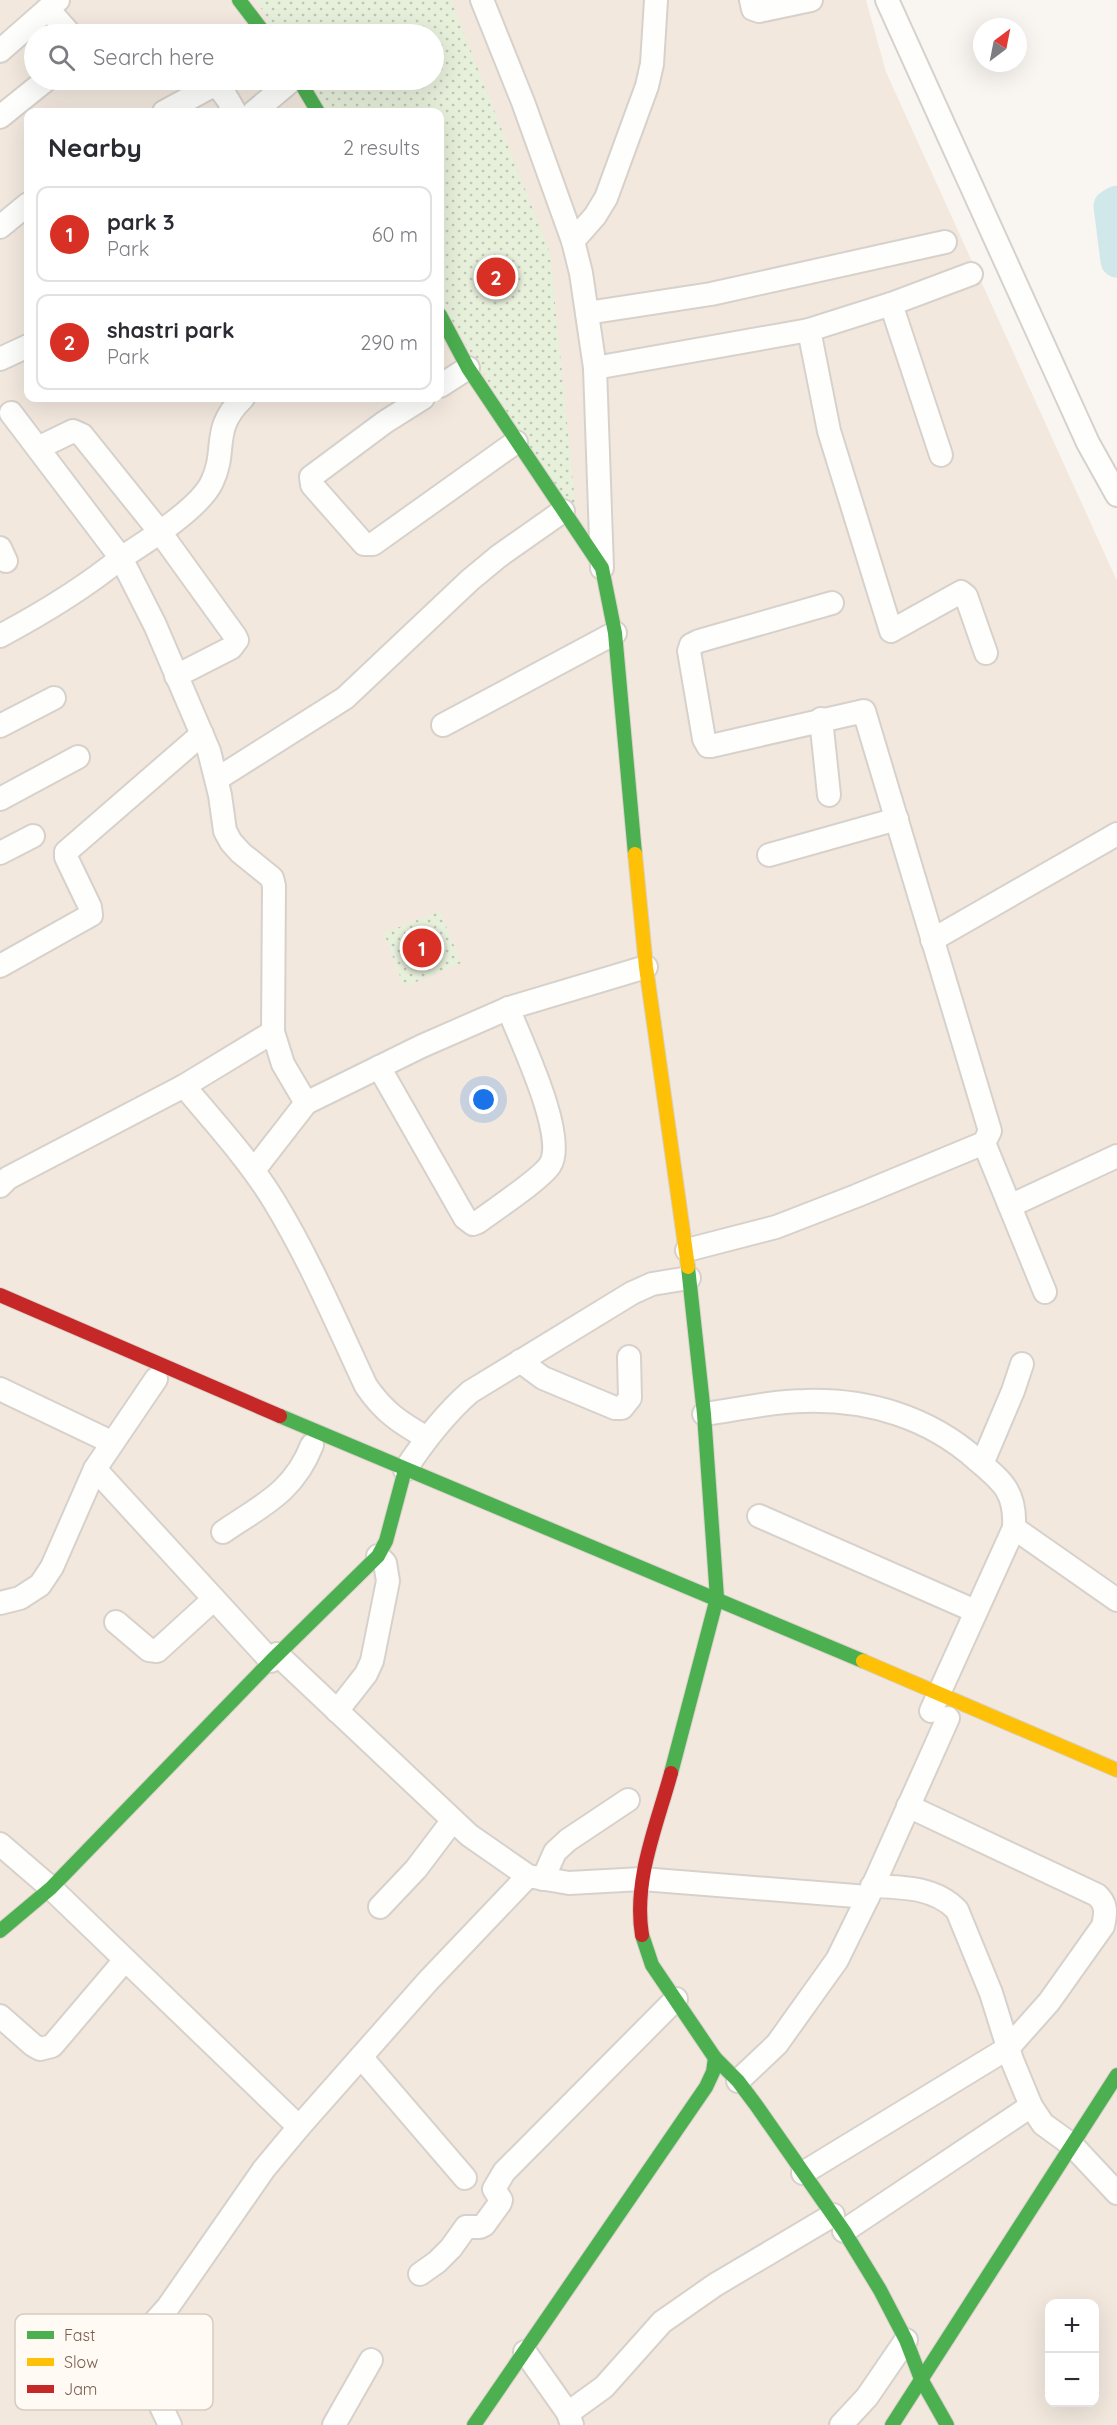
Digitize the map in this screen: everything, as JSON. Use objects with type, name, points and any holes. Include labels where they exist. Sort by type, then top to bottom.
[{"type":"street","points":[[238,0],[257,24]]},
{"type":"street","points":[[482,0],[523,102],[573,241],[587,313],[595,368],[602,568],[615,633],[646,967],[687,1250],[704,1414],[717,1598],[642,1879],[639,1905],[642,1934],[652,1965],[698,2030],[714,2058],[738,2081],[839,2223],[880,2290],[906,2340],[921,2379],[947,2425]]},
{"type":"street","points":[[573,241],[595,216],[606,198],[642,102],[652,64],[656,0]]},
{"type":"street","points":[[751,0],[755,11],[811,0]]},
{"type":"street","points":[[888,0],[1088,443],[1117,495]]},
{"type":"street","points":[[30,24],[53,4],[64,24]]},
{"type":"street","points":[[0,51],[24,30]]},
{"type":"street","points":[[0,117],[34,90]]},
{"type":"street","points":[[171,108],[205,90]]},
{"type":"street","points":[[221,90],[233,108]]},
{"type":"street","points":[[259,108],[280,90]]},
{"type":"street","points":[[305,90],[316,108]]},
{"type":"street","points":[[0,227],[24,207]]},
{"type":"street","points":[[587,313],[711,294],[945,242]]},
{"type":"street","points":[[595,368],[809,330],[891,304],[971,274]]},
{"type":"street","points":[[891,304],[941,455]]},
{"type":"street","points":[[444,323],[468,368],[602,568]]},
{"type":"street","points":[[809,330],[828,431],[891,631],[961,592],[966,596],[986,653]]},
{"type":"street","points":[[0,359],[24,348]]},
{"type":"street","points":[[444,383],[468,368]]},
{"type":"street","points":[[0,636],[91,583],[121,558],[160,532],[197,501],[212,482],[222,428],[229,413],[239,402]]},
{"type":"street","points":[[417,402],[385,422],[311,477],[312,485],[364,544],[373,544],[516,442]]},
{"type":"street","points":[[11,413],[121,558],[155,625],[202,734],[217,779],[225,831],[241,853],[272,879],[274,886],[273,1032],[283,1064],[306,1103]]},
{"type":"street","points":[[38,448],[69,432],[77,431],[160,532],[237,640],[231,648],[176,676]]},
{"type":"street","points":[[217,779],[345,698],[470,580],[499,556],[562,511]]},
{"type":"street","points":[[687,1250],[787,1223],[984,1143],[990,1131],[864,711],[708,746],[704,739],[689,651],[691,645],[832,603]]},
{"type":"street","points":[[443,724],[615,633]]},
{"type":"street","points":[[0,726],[54,698]]},
{"type":"street","points":[[821,720],[829,795]]},
{"type":"street","points":[[0,966],[91,915],[90,907],[66,857],[66,852],[202,734]]},
{"type":"street","points":[[0,799],[78,757]]},
{"type":"street","points":[[769,855],[897,819]]},
{"type":"street","points":[[932,940],[1117,834]]},
{"type":"street","points":[[0,853],[33,836]]},
{"type":"street","points":[[254,1170],[306,1103],[508,1008],[646,967]]},
{"type":"street","points":[[380,1067],[465,1218],[473,1224],[478,1222],[549,1168],[555,1151],[546,1101],[508,1008]]},
{"type":"street","points":[[0,1186],[8,1179],[184,1086],[273,1032]]},
{"type":"street","points":[[184,1086],[254,1170],[301,1248],[366,1386],[379,1405],[392,1417],[427,1438]]},
{"type":"street","points":[[984,1143],[1045,1292]]},
{"type":"street","points":[[1010,1206],[1117,1156]]},
{"type":"street","points":[[0,1931],[51,1888],[274,1658],[378,1556],[386,1541],[403,1481],[427,1438],[452,1409],[470,1392],[632,1293],[652,1284],[689,1278]]},
{"type":"street","points":[[0,1296],[403,1481],[717,1598],[939,1710],[1117,1770]]},
{"type":"street","points":[[520,1361],[543,1378],[615,1408],[622,1408],[630,1398],[628,1357]]},
{"type":"street","points":[[982,1464],[1022,1364]]},
{"type":"street","points":[[0,1603],[20,1598],[40,1585],[52,1567],[95,1468],[156,1379]]},
{"type":"street","points":[[0,1389],[111,1442]]},
{"type":"street","points":[[704,1414],[803,1401],[849,1403],[899,1414],[935,1428],[982,1464],[1009,1493],[1015,1509],[1014,1528],[975,1611],[939,1710],[908,1806],[870,1892],[837,1960],[800,2014],[777,2044],[738,2081]]},
{"type":"street","points":[[223,1532],[283,1490],[304,1465],[312,1445]]},
{"type":"street","points":[[95,1468],[214,1599],[274,1658],[337,1711],[469,1835],[535,1877],[569,1883],[642,1879],[870,1892],[920,1890],[950,1903],[957,1910],[991,1993],[1008,2048],[1031,2106],[1043,2124],[1072,2145],[1117,2193]]},
{"type":"street","points":[[759,1516],[975,1611]]},
{"type":"street","points":[[1014,1528],[1117,1600]]},
{"type":"street","points":[[337,1711],[366,1674],[372,1661],[388,1581],[385,1563],[378,1556]]},
{"type":"street","points":[[116,1622],[149,1650],[157,1651],[214,1599]]},
{"type":"street","points":[[162,2314],[264,2169],[428,1981],[535,1877],[568,1840],[628,1800]]},
{"type":"street","points":[[803,2173],[1008,2048],[1049,2002],[1103,1926],[1106,1913],[1104,1901],[1097,1895],[908,1806]]},
{"type":"street","points":[[380,1907],[416,1869],[453,1820]]},
{"type":"street","points":[[0,1844],[51,1888],[299,2127]]},
{"type":"street","points":[[0,2016],[33,2045],[40,2049],[52,2046],[125,1960]]},
{"type":"street","points":[[420,2274],[451,2248],[466,2227],[484,2225],[501,2203],[494,2189],[504,2172],[676,1999]]},
{"type":"street","points":[[361,2057],[465,2178]]},
{"type":"street","points":[[474,2425],[706,2087],[713,2072],[714,2058]]},
{"type":"street","points":[[892,2425],[1117,2075]]},
{"type":"street","points":[[525,2352],[570,2419],[604,2387],[662,2322],[678,2310],[839,2223],[1031,2106]]},
{"type":"street","points":[[841,2425],[867,2397],[906,2340]]},
{"type":"street","points":[[334,2425],[371,2360]]},
{"type":"street","points":[[163,2410],[170,2425]]},
{"type":"shaded area","points":[[0,0],[866,0],[886,72],[1117,581],[1117,2425],[0,2425]]},
{"type":"green space","points":[[256,0],[451,0],[550,253],[578,532],[444,308],[444,108],[322,108],[311,90],[444,90],[444,24],[271,24]]},
{"type":"green space","points":[[440,911],[461,963],[404,987],[384,933]]},
{"type":"waterway","points":[[1117,202],[1110,206],[1117,261]]},
{"type":"traffic: fast","points":[[239,0],[257,24]]},
{"type":"traffic: fast","points":[[305,90],[316,108]]},
{"type":"traffic: fast","points":[[444,323],[468,368],[602,568],[615,633],[635,854]]},
{"type":"traffic: fast","points":[[671,1773],[717,1598],[704,1414],[688,1267]]},
{"type":"traffic: fast","points":[[280,1416],[863,1661]]},
{"type":"traffic: fast","points":[[0,1931],[51,1888],[271,1661],[378,1556],[386,1541],[405,1470]]},
{"type":"traffic: fast","points":[[474,2425],[706,2087],[713,2072],[715,2058],[652,1965],[642,1935]]},
{"type":"traffic: fast","points":[[715,2058],[738,2081],[756,2105],[844,2231],[880,2290],[906,2340],[921,2379],[947,2425]]},
{"type":"traffic: fast","points":[[892,2425],[1117,2075]]},
{"type":"traffic: slow","points":[[635,854],[646,967],[688,1267]]},
{"type":"traffic: slow","points":[[863,1661],[1117,1770]]},
{"type":"traffic: jam","points":[[0,1295],[280,1416]]},
{"type":"traffic: jam","points":[[642,1935],[640,1914],[644,1873],[671,1773]]},
{"type":"place","name":"shastri park","points":[[496,277]]},
{"type":"place","name":"park 3","points":[[422,948]]}]
